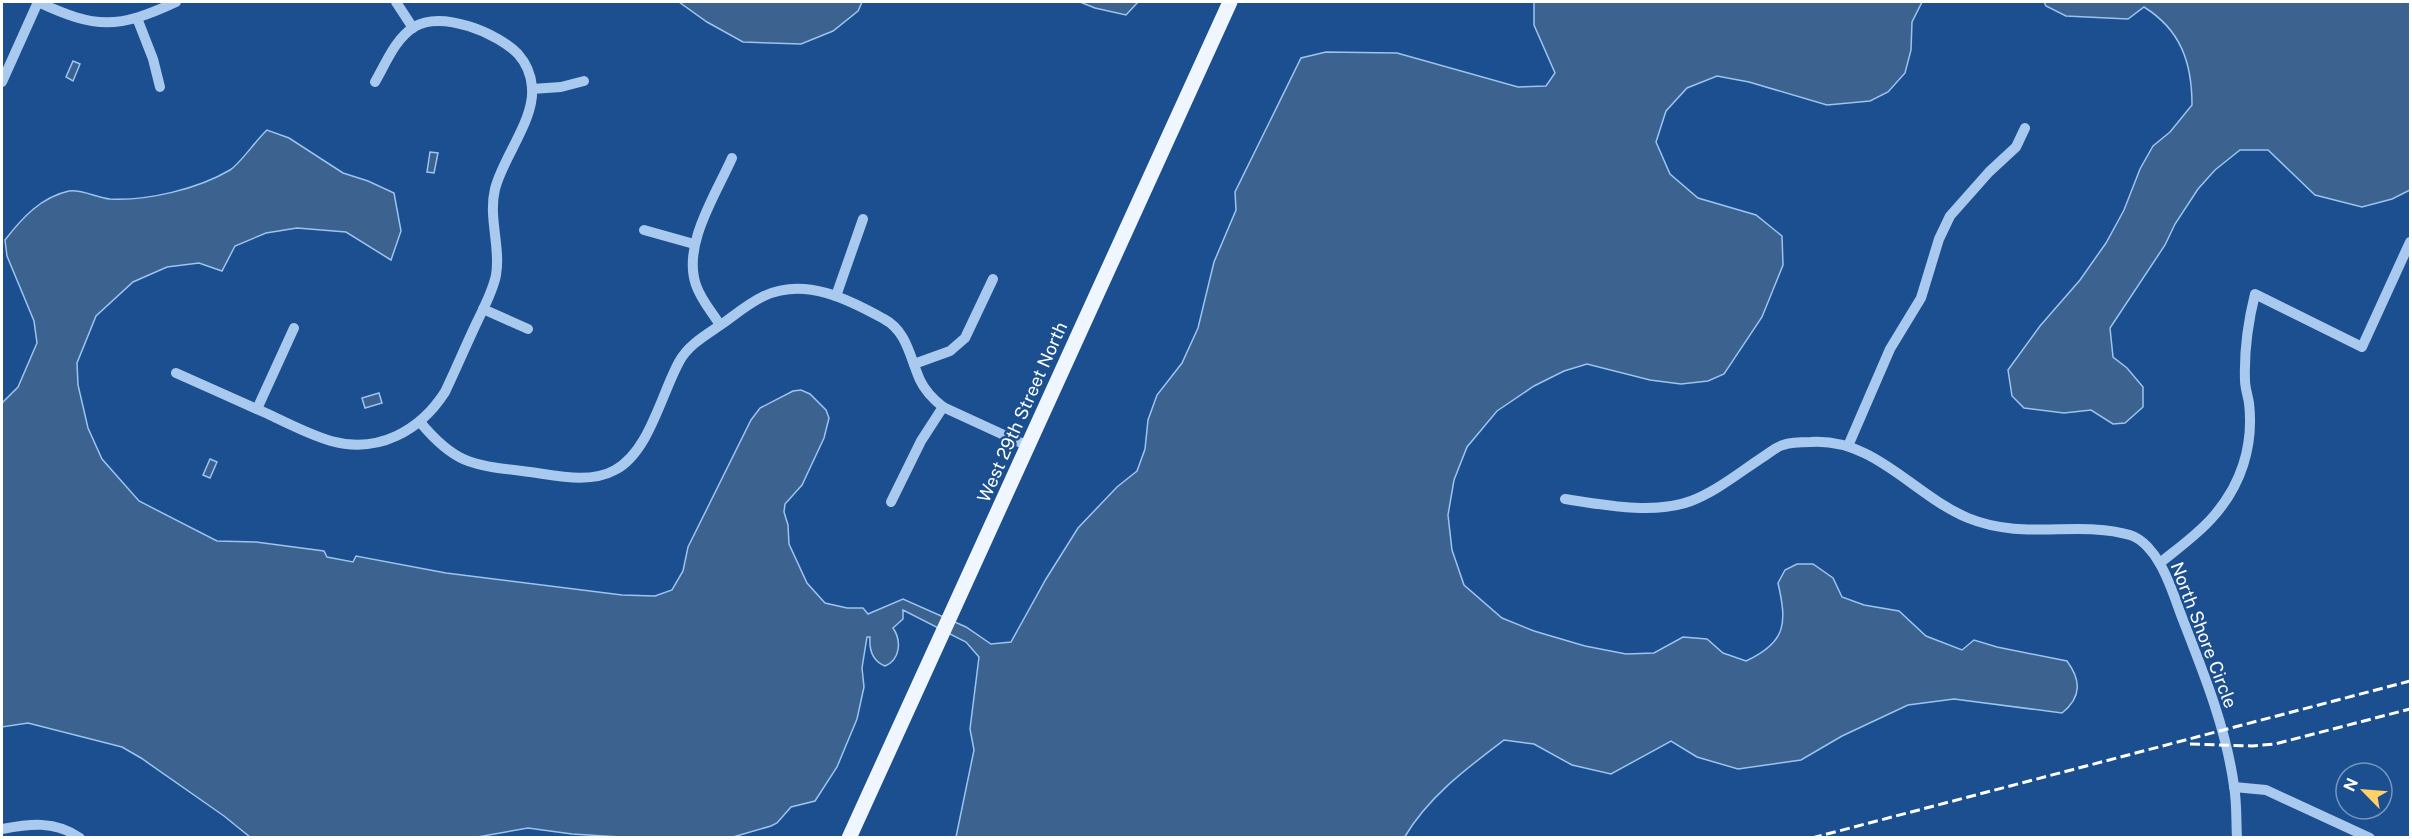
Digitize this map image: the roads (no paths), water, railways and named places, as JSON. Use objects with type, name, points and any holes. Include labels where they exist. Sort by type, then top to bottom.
[{"type":"main road","name":"West 29th Street North","points":[[849,837],[1230,2]]},
{"type":"street","points":[[2,82],[38,2],[66,14],[94,22],[115,22],[137,18],[176,2]]},
{"type":"street","points":[[396,2],[413,28]]},
{"type":"street","points":[[137,18],[153,59],[160,87]]},
{"type":"street","points":[[176,373],[320,438],[351,444],[377,443],[394,438],[420,422],[445,392],[496,275],[492,209],[494,192],[528,112],[532,89],[526,66],[519,56],[501,41],[459,22],[447,20],[435,20],[413,28],[397,43],[375,82]]},
{"type":"street","points":[[532,89],[561,87],[584,81]]},
{"type":"street","points":[[1848,446],[1890,349],[1922,298],[1939,239],[1950,216],[1989,172],[2016,147],[2025,128]]},
{"type":"street","points":[[720,325],[695,284],[692,258],[694,244],[732,158]]},
{"type":"street","points":[[836,296],[863,219]]},
{"type":"street","points":[[644,230],[694,244]]},
{"type":"street","points":[[2160,563],[2212,518],[2234,489],[2242,470],[2248,449],[2250,423],[2245,381],[2248,324],[2255,294],[2362,347],[2410,243]]},
{"type":"street","points":[[914,364],[950,351],[958,345],[970,330],[993,279]]},
{"type":"street","points":[[420,422],[441,446],[453,455],[481,466],[578,478],[603,475],[624,465],[639,448],[679,361],[695,343],[753,302],[778,291],[808,289],[836,296],[882,318],[897,328],[904,338],[926,390],[943,407],[1028,446]]},
{"type":"street","points":[[483,309],[528,329]]},
{"type":"street","points":[[257,409],[294,328]]},
{"type":"street","points":[[891,502],[916,450],[943,407]]},
{"type":"street","name":"North Shore Circle","points":[[1566,499],[1621,507],[1659,506],[1690,501],[1724,483],[1782,445],[1813,441],[1848,446],[1874,456],[1930,498],[1968,518],[2004,528],[2029,531],[2108,531],[2133,536],[2147,546],[2160,563],[2206,680],[2222,730],[2234,787],[2236,837]]},
{"type":"street","points":[[2234,787],[2266,790],[2370,837]]},
{"type":"street","points":[[2,829],[37,824],[49,825],[80,837]]},
{"type":"water","points":[[679,2],[862,2],[858,11],[833,31],[801,44],[743,42],[707,22]]},
{"type":"water","points":[[1080,2],[1138,2],[1126,15]]},
{"type":"water","points":[[1534,2],[1922,2],[1912,22],[1911,50],[1905,73],[1888,92],[1870,101],[1827,105],[1749,82],[1717,76],[1687,88],[1666,111],[1656,142],[1670,174],[1698,198],[1756,215],[1782,236],[1783,265],[1762,317],[1724,374],[1708,381],[1681,384],[1650,380],[1587,364],[1564,371],[1534,386],[1497,411],[1467,447],[1454,480],[1448,515],[1452,550],[1464,585],[1502,618],[1534,631],[1585,646],[1626,654],[1654,653],[1683,637],[1707,639],[1723,653],[1746,661],[1770,646],[1777,639],[1781,630],[1783,609],[1778,583],[1785,570],[1797,564],[1813,564],[1833,578],[1842,597],[1864,605],[1899,611],[1926,636],[1962,650],[1974,640],[2067,661],[2075,675],[2077,688],[2073,701],[2062,713],[1954,699],[1908,705],[1842,736],[1801,760],[1738,769],[1697,757],[1671,741],[1611,774],[1572,765],[1534,744],[1504,740],[1436,796],[1404,838],[956,837],[974,750],[970,729],[979,657],[966,642],[903,610],[903,619],[893,628],[898,639],[898,650],[890,663],[885,666],[874,658],[870,637],[867,637],[862,668],[864,687],[857,719],[837,767],[815,801],[791,807],[777,823],[771,826],[733,837],[620,837],[528,828],[472,838],[250,837],[224,816],[122,747],[28,723],[2,727],[2,403],[18,387],[37,343],[34,321],[7,256],[5,240],[25,216],[50,198],[74,191],[110,199],[140,198],[188,188],[230,170],[267,130],[289,138],[343,173],[394,193],[401,231],[391,260],[346,232],[297,228],[266,233],[235,246],[222,271],[199,263],[167,267],[133,282],[96,316],[77,363],[78,385],[88,428],[102,459],[139,501],[217,541],[256,542],[324,551],[327,557],[353,562],[356,556],[446,573],[622,595],[655,596],[672,590],[683,571],[688,547],[751,420],[760,408],[793,391],[801,390],[810,394],[826,410],[829,418],[824,438],[802,485],[785,504],[789,544],[807,583],[825,603],[847,608],[863,608],[868,614],[903,599],[966,627],[991,644],[1011,642],[1078,528],[1117,487],[1137,471],[1145,449],[1148,420],[1157,395],[1182,363],[1198,328],[1214,262],[1236,210],[1235,192],[1301,58],[1326,52],[1397,53],[1518,87],[1546,86],[1555,73],[1534,25]]},
{"type":"water","points":[[2044,2],[2410,2],[2410,190],[2392,199],[2362,207],[2315,195],[2268,150],[2240,150],[2215,170],[2198,189],[2175,224],[2165,245],[2110,328],[2113,357],[2127,368],[2143,387],[2143,407],[2125,423],[2113,424],[2091,410],[2064,413],[2024,408],[2012,396],[2008,370],[2040,326],[2080,280],[2106,243],[2124,210],[2140,169],[2153,146],[2170,132],[2192,105],[2190,75],[2182,49],[2175,37],[2157,16],[2144,7],[2128,19],[2066,16],[2046,6]]},
{"type":"water","points":[[73,61],[80,64],[73,81],[66,77]]},
{"type":"water","points":[[430,152],[438,153],[434,173],[427,172]]},
{"type":"water","points":[[379,393],[382,403],[365,408],[362,398]]},
{"type":"water","points":[[210,459],[217,462],[210,478],[203,475]]},
{"type":"railway","points":[[1812,838],[2410,681]]},
{"type":"railway","points":[[2190,744],[2252,746],[2275,744],[2410,709]]}]
